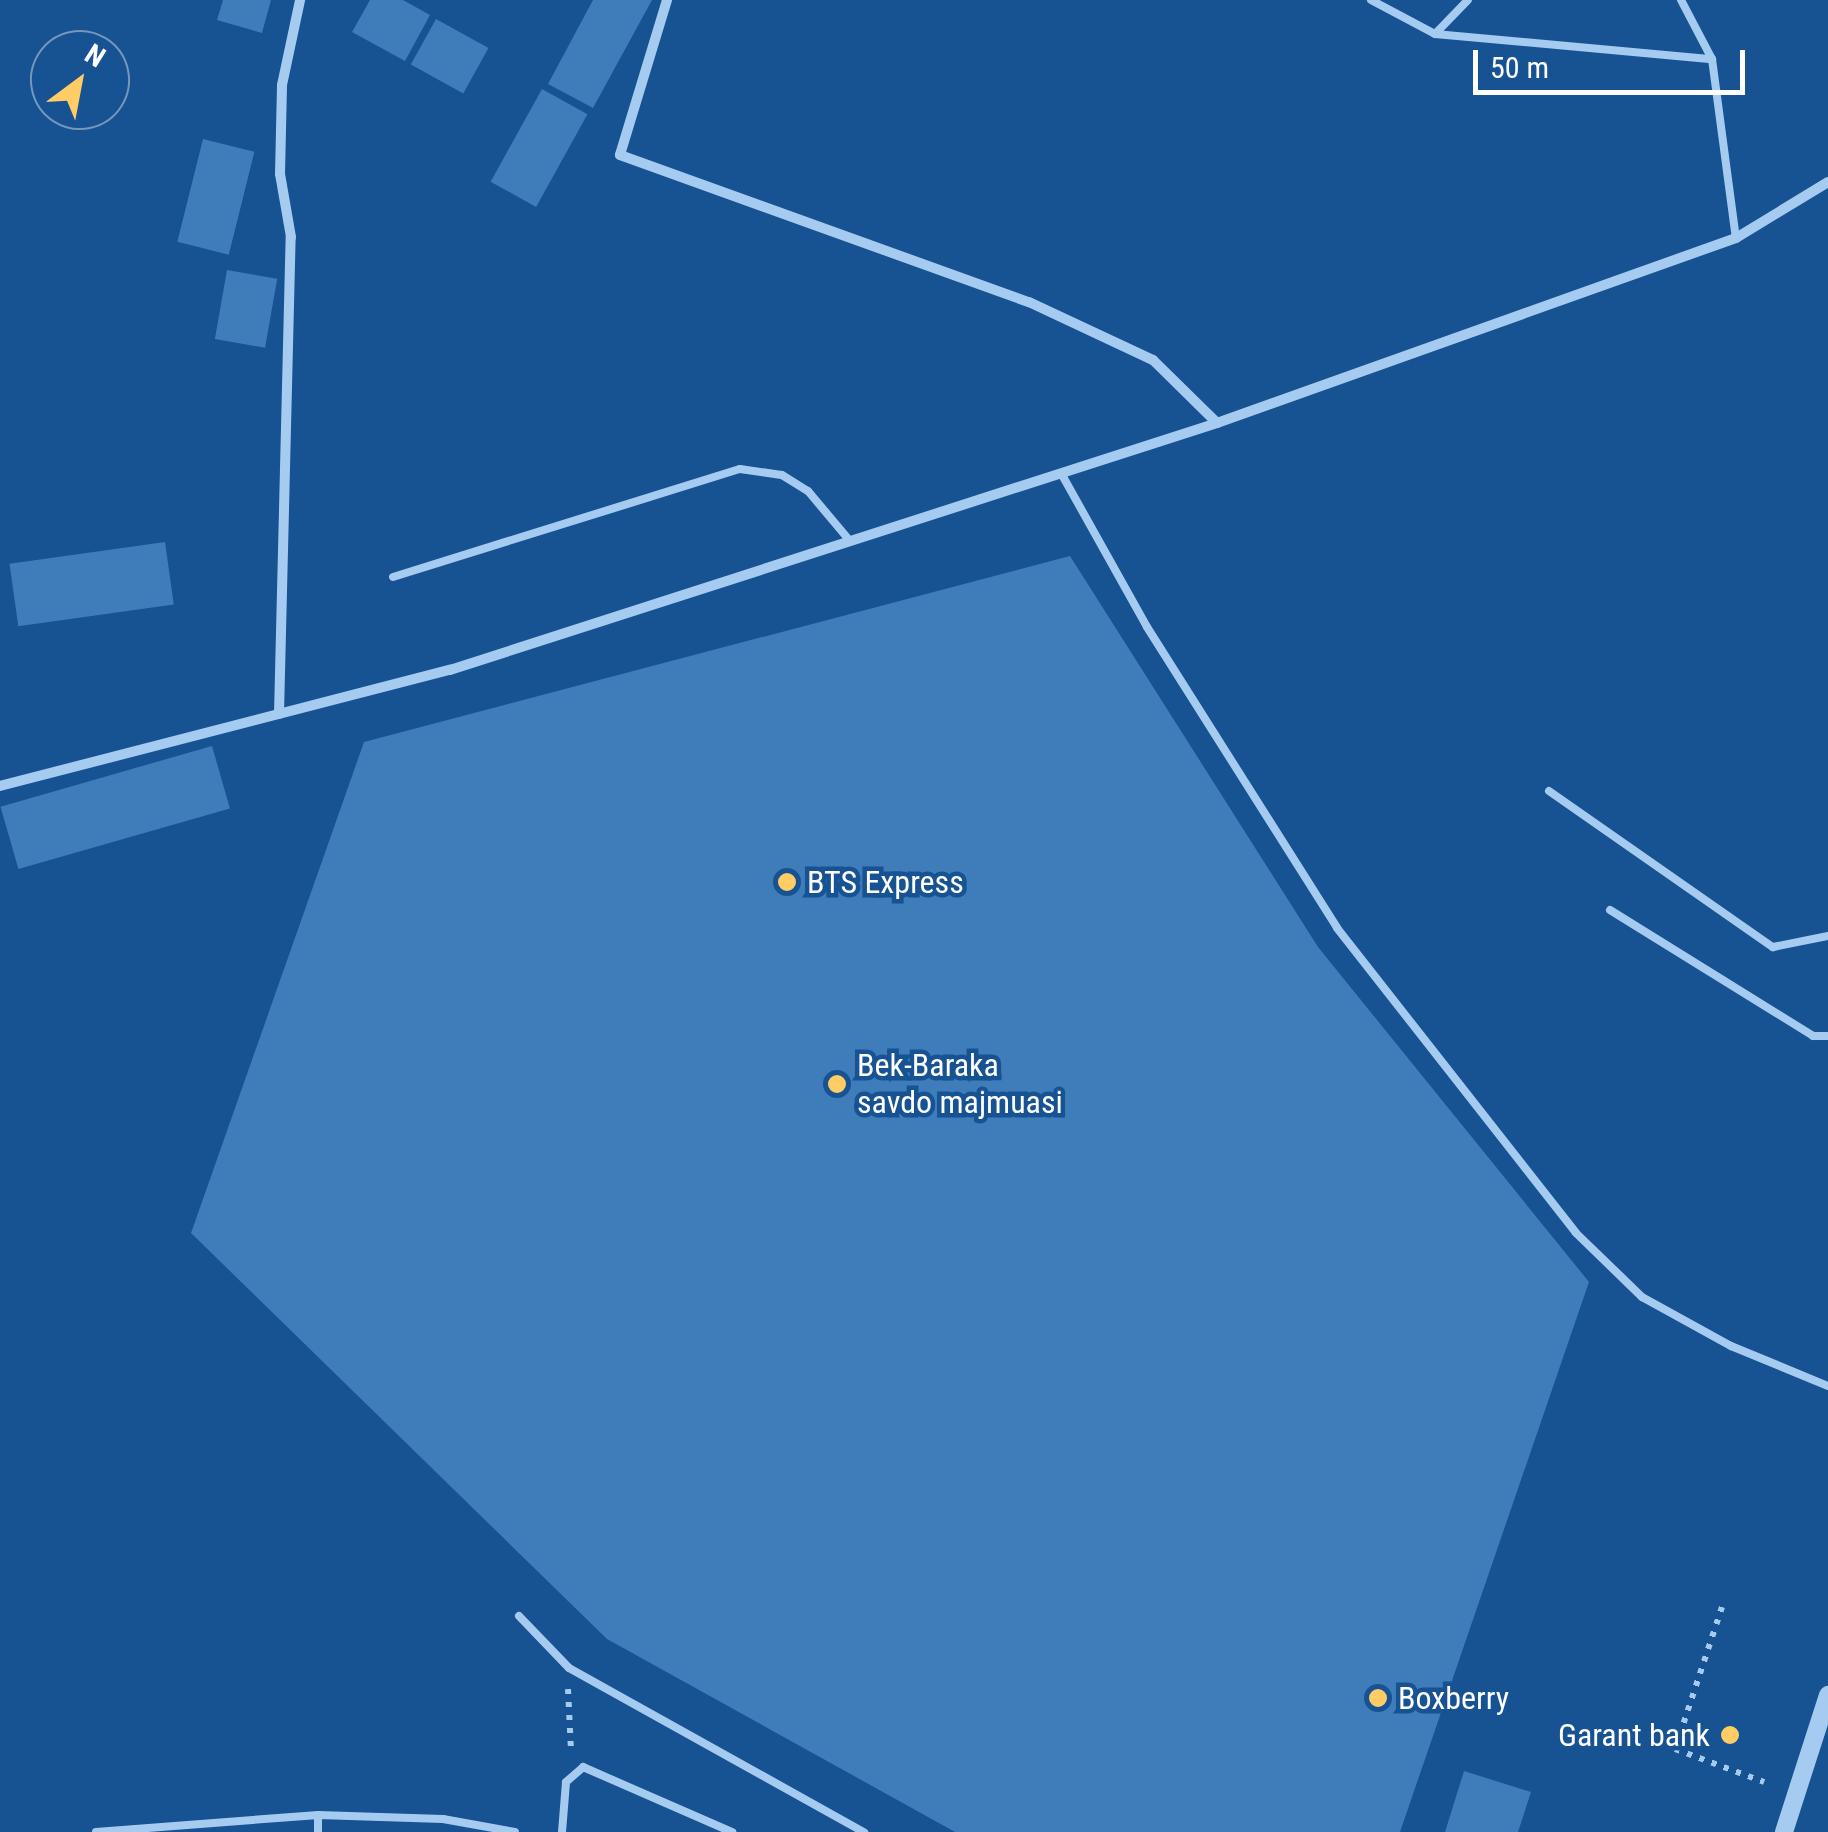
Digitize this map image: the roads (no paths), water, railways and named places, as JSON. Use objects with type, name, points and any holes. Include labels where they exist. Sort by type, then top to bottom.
[{"type":"street","points":[[279,714],[290,237],[280,174],[282,85],[300,0]]},
{"type":"street","points":[[667,0],[620,155],[1029,302],[1153,360],[1217,423]]},
{"type":"street","points":[[0,786],[450,670],[1217,423],[1736,238],[1828,182]]},
{"type":"street","points":[[1784,1832],[1828,1695]]},
{"type":"lane","points":[[1371,0],[1435,34],[1712,58]]},
{"type":"lane","points":[[1435,34],[1468,0]]},
{"type":"lane","points":[[1680,0],[1712,58],[1736,238]]},
{"type":"lane","points":[[393,577],[740,469],[782,475],[808,492],[850,541]]},
{"type":"lane","points":[[1061,473],[1157,644],[1337,928],[1576,1233],[1642,1297],[1730,1346],[1828,1386]]},
{"type":"lane","points":[[1549,791],[1774,947],[1828,936]]},
{"type":"lane","points":[[1610,910],[1813,1036],[1828,1036]]},
{"type":"lane","points":[[518,1616],[569,1668],[864,1832]]},
{"type":"lane","points":[[562,1832],[572,1772],[583,1767],[732,1832]]},
{"type":"lane","points":[[318,1815],[318,1832]]},
{"type":"lane","points":[[96,1832],[318,1815],[443,1819],[515,1832]]},
{"type":"place","name":"BTS Express","points":[[787,882]]},
{"type":"place","name":"Bek-Baraka savdo majmuasi","points":[[837,1084]]},
{"type":"place","name":"Boxberry","points":[[1378,1698]]},
{"type":"place","name":"Garant bank","points":[[1730,1735]]}]
